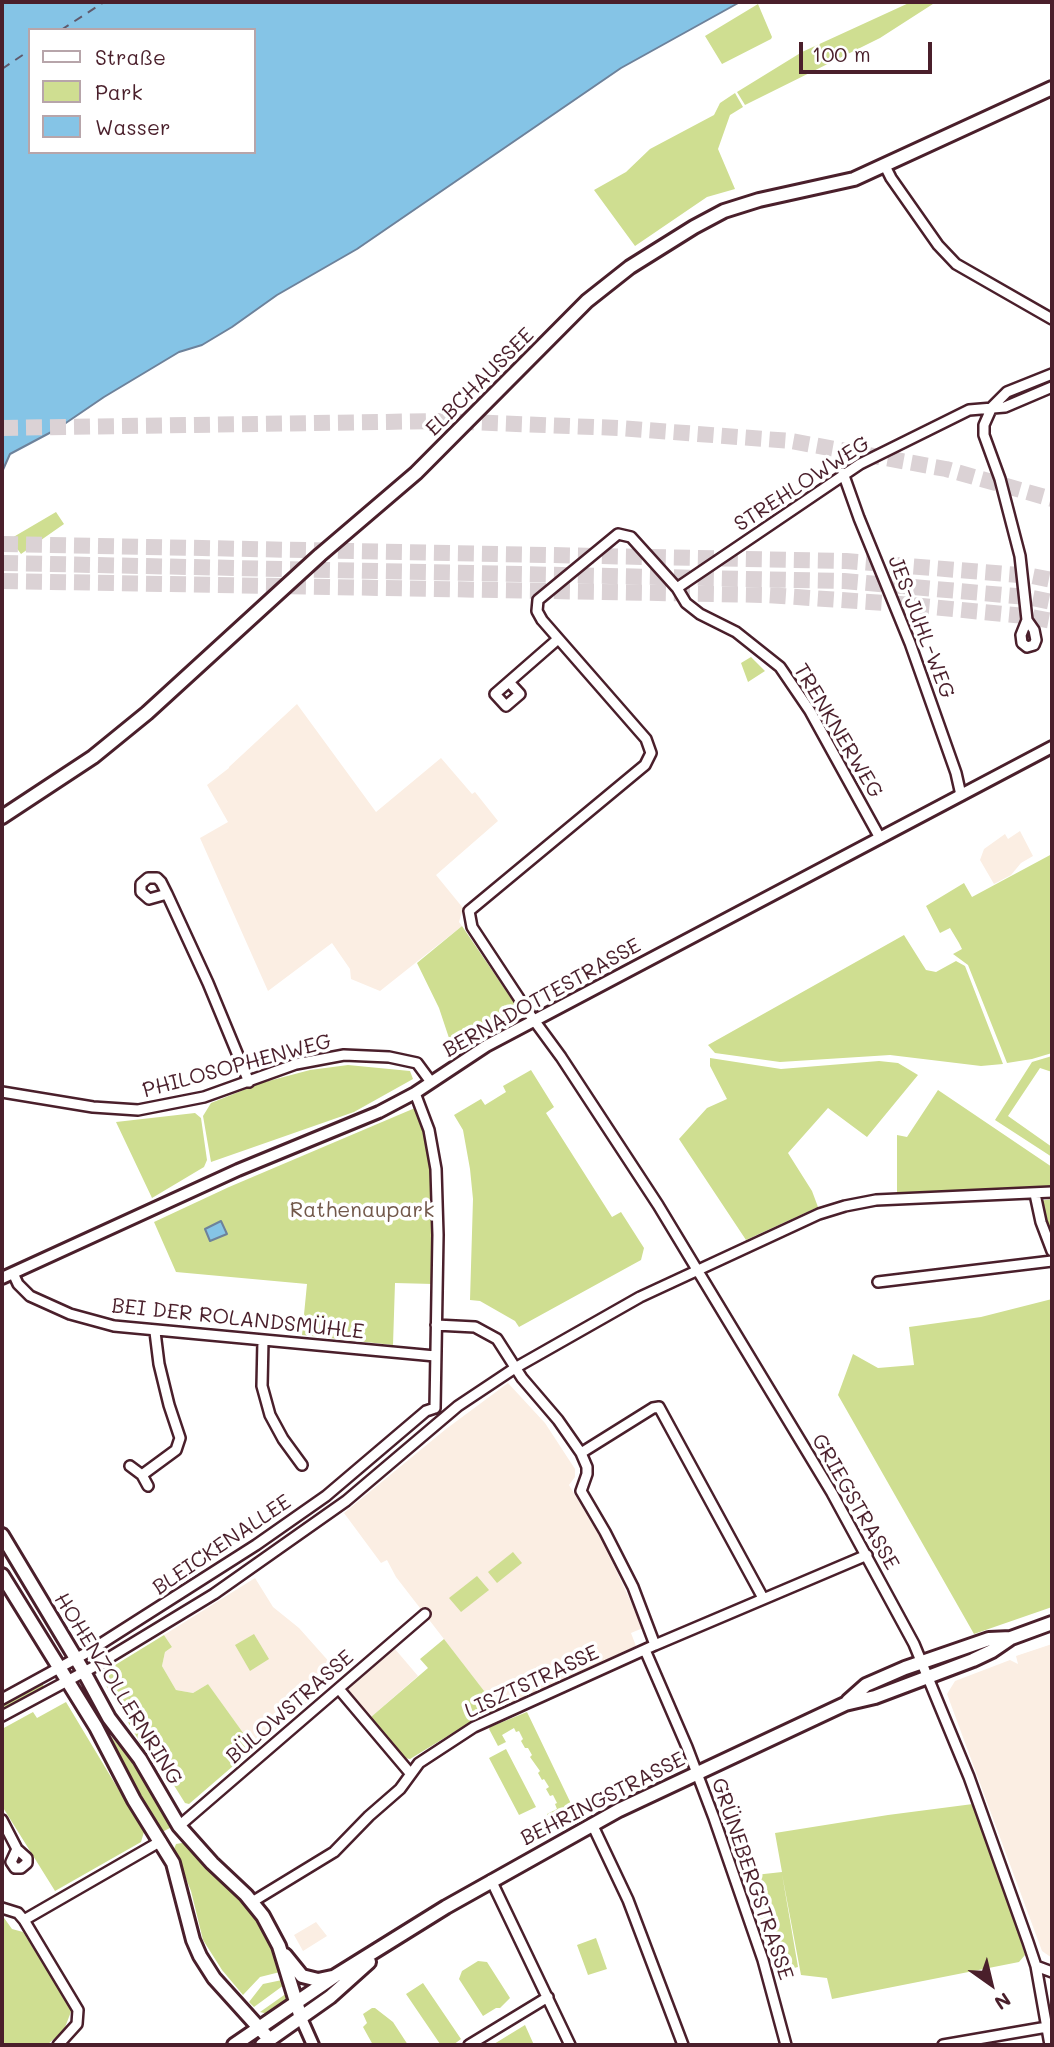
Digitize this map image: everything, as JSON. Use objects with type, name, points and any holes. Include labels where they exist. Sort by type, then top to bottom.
[{"type":"main road","name":"ELBCHAUSSEE","points":[[2,817],[93,757],[147,713],[313,561],[416,474],[573,314],[612,279],[665,244],[724,212],[759,200],[840,183],[885,166],[1052,88]]},
{"type":"main road","name":"HOHENZOLLERNRING","points":[[2,1535],[85,1672],[109,1718],[141,1759],[179,1826],[263,1916],[279,1946],[301,2018]]},
{"type":"main road","name":"HOHENZOLLERNRING","points":[[2,1576],[96,1727],[134,1800],[173,1863],[190,1930],[200,1956],[214,1978],[269,2043]]},
{"type":"main road","name":"BEHRINGSTRASSE","points":[[234,2045],[335,1976],[491,1880],[592,1824],[696,1772],[845,1704],[875,1697],[929,1676],[1052,1623]]},
{"type":"main road","name":"BEHRINGSTRASSE","points":[[845,1704],[866,1685],[922,1661],[989,1639],[1012,1638]]},
{"type":"main road","points":[[161,1841],[179,1826]]},
{"type":"main road","name":"BEHRINGSTRASSE","points":[[269,2043],[330,1997],[387,1944]]},
{"type":"main road","points":[[279,1946],[295,1971],[302,1976],[318,1980],[335,1976]]},
{"type":"street","points":[[885,166],[938,245],[956,264],[1052,319]]},
{"type":"street","name":"STREHLOWWEG","points":[[992,407],[1012,389],[1052,374]]},
{"type":"street","name":"STREHLOWWEG","points":[[677,588],[843,473],[969,410],[1005,407],[1052,387]]},
{"type":"street","points":[[992,407],[984,425],[984,435],[1000,479],[1020,556],[1027,620]]},
{"type":"street","name":"JES-JUHL-WEG","points":[[843,473],[910,643],[961,795]]},
{"type":"street","name":"TRENKNERWEG","points":[[535,1022],[472,927],[469,911],[645,765],[651,753],[646,739],[558,639],[537,611],[538,600],[618,534],[635,539],[677,588],[686,603],[700,614],[736,632],[780,667],[810,711],[880,838]]},
{"type":"street","points":[[509,682],[558,639]]},
{"type":"street","name":"BERNADOTTESTRASSE","points":[[2,1278],[218,1178],[379,1112],[415,1093],[486,1046],[1052,747]]},
{"type":"street","points":[[167,894],[249,1082]]},
{"type":"street","name":"GRIEGSTRASSE","points":[[535,1022],[658,1205],[832,1493],[922,1661],[969,1777],[1036,1966],[1050,2045]]},
{"type":"street","name":"PHILOSOPHENWEG","points":[[2,1092],[93,1107],[138,1110],[203,1097],[296,1064],[344,1055],[389,1056],[417,1063],[431,1082]]},
{"type":"street","points":[[415,1093],[429,1130],[436,1169],[438,1235],[435,1408],[446,1417]]},
{"type":"street","name":"BLEICKENALLEE","points":[[2,1716],[85,1672],[183,1614],[267,1558],[346,1500],[446,1417],[515,1368],[613,1311],[820,1214],[845,1206],[876,1200],[1052,1192]]},
{"type":"street","points":[[1035,1194],[1041,1222],[1052,1251]]},
{"type":"street","points":[[878,1282],[1052,1261]]},
{"type":"street","name":"BEI DER ROLANDSMÜHLE","points":[[13,1273],[18,1284],[30,1296],[70,1314],[114,1326],[155,1332],[435,1356]]},
{"type":"street","points":[[436,1325],[475,1327],[491,1334],[581,1453],[587,1467],[581,1492],[633,1587],[654,1645]]},
{"type":"street","points":[[142,1475],[176,1450],[180,1438],[159,1364],[155,1332]]},
{"type":"street","points":[[263,1340],[262,1386],[267,1407],[277,1429],[302,1465]]},
{"type":"street","name":"BLEICKENALLEE","points":[[2,1699],[76,1658],[256,1545],[326,1496],[426,1411],[435,1408]]},
{"type":"street","points":[[581,1453],[653,1408],[659,1408],[764,1598]]},
{"type":"street","points":[[130,1466],[142,1475],[148,1486]]},
{"type":"street","name":"LISZTSTRASSE","points":[[252,1902],[334,1852],[400,1789],[419,1763],[474,1727],[654,1645],[867,1555]]},
{"type":"street","name":"BÜLOWSTRASSE","points":[[179,1826],[425,1614]]},
{"type":"street","name":"GRÜNEBERGSTRASSE","points":[[645,1650],[696,1772],[763,1960],[786,2045]]},
{"type":"street","points":[[339,1689],[410,1773]]},
{"type":"street","points":[[2,1820],[17,1849]]},
{"type":"street","points":[[592,1824],[628,1899],[683,2045]]},
{"type":"street","points":[[24,1920],[161,1841]]},
{"type":"street","points":[[491,1880],[570,2045]]},
{"type":"street","points":[[2,1908],[18,1913],[24,1920],[78,2010],[77,2024],[58,2045]]},
{"type":"street","points":[[1036,1966],[1052,1972]]},
{"type":"street","points":[[469,2045],[548,1997]]},
{"type":"street","name":"HOHENZOLLERNRING","points":[[301,2018],[313,2045]]},
{"type":"street","points":[[943,2045],[1047,2027]]},
{"type":"shaded area","points":[[297,704],[376,812],[441,758],[472,794],[475,792],[498,821],[436,875],[463,908],[459,922],[462,926],[380,991],[351,979],[350,969],[332,943],[268,991],[200,838],[228,822],[207,785]]},
{"type":"shaded area","points":[[1020,831],[1033,856],[1021,863],[1011,875],[994,884],[980,860],[984,849],[1005,834],[1008,839]]},
{"type":"shaded area","points":[[508,1383],[545,1423],[575,1469],[575,1477],[569,1485],[603,1542],[643,1628],[631,1633],[636,1646],[498,1709],[396,1577],[387,1560],[381,1563],[344,1513],[446,1429]]},
{"type":"shaded area","points":[[255,1578],[273,1607],[299,1628],[340,1674],[254,1748],[208,1684],[193,1693],[176,1690],[162,1666],[165,1652],[172,1647],[164,1635]]},
{"type":"shaded area","points":[[1052,1644],[1052,1958],[1042,1951],[947,1694],[955,1681],[1010,1660],[1018,1664],[1016,1656]]},
{"type":"shaded area","points":[[395,1649],[418,1676],[371,1717],[347,1690]]},
{"type":"shaded area","points":[[316,1922],[327,1936],[303,1951],[294,1935]]},
{"type":"green space","points":[[911,2],[936,2],[880,38],[745,105],[737,92],[802,52]]},
{"type":"green space","points":[[758,4],[771,39],[722,64],[705,36]]},
{"type":"green space","points":[[735,93],[743,107],[730,115],[718,149],[735,189],[707,197],[635,246],[594,190],[626,172],[650,149],[714,115],[720,103]]},
{"type":"green space","points":[[56,512],[64,524],[21,554],[10,539]]},
{"type":"green space","points":[[751,657],[765,671],[748,682],[741,663]]},
{"type":"green space","points":[[1052,854],[1052,1053],[1007,1063],[968,965],[953,954],[962,949],[959,943],[950,928],[940,933],[926,906],[964,883],[972,897]]},
{"type":"green space","points":[[462,926],[517,1007],[513,1020],[451,1044],[439,1008],[417,963]]},
{"type":"green space","points":[[904,935],[926,970],[936,972],[956,961],[965,966],[1003,1064],[981,1066],[890,1055],[780,1062],[715,1053],[708,1045]]},
{"type":"green space","points":[[1052,1056],[1052,1072],[1040,1068],[1008,1116],[1052,1147],[1052,1157],[995,1120],[1032,1062]]},
{"type":"green space","points":[[710,1058],[781,1069],[879,1061],[898,1063],[918,1075],[867,1137],[828,1108],[788,1153],[812,1191],[818,1207],[746,1240],[679,1139],[707,1108],[727,1099],[710,1066]]},
{"type":"green space","points":[[348,1065],[410,1071],[413,1079],[354,1112],[211,1162],[203,1116],[211,1103],[261,1083],[310,1070]]},
{"type":"green space","points":[[531,1070],[554,1107],[546,1113],[612,1217],[621,1212],[644,1248],[641,1260],[519,1327],[515,1321],[480,1301],[470,1300],[473,1199],[463,1130],[454,1115],[481,1099],[485,1105],[506,1092],[503,1086]]},
{"type":"green space","points":[[938,1090],[1052,1167],[1052,1187],[897,1193],[897,1135],[907,1137]]},
{"type":"green space","name":"Rathenaupark","points":[[415,1108],[426,1130],[430,1152],[434,1205],[433,1284],[395,1283],[393,1345],[302,1335],[307,1284],[176,1272],[154,1222]]},
{"type":"green space","points":[[195,1113],[201,1118],[207,1160],[204,1167],[152,1198],[116,1122]]},
{"type":"green space","points":[[1052,1199],[1052,1244],[1043,1222],[1039,1201]]},
{"type":"green space","points":[[1052,1299],[1052,1607],[974,1634],[838,1395],[853,1354],[878,1368],[914,1365],[909,1327],[981,1317]]},
{"type":"green space","points":[[513,1552],[522,1563],[497,1583],[488,1572]]},
{"type":"green space","points":[[477,1576],[489,1590],[461,1612],[449,1598]]},
{"type":"green space","points":[[254,1634],[269,1659],[250,1671],[235,1645]]},
{"type":"green space","points":[[164,1635],[172,1647],[165,1652],[162,1666],[176,1690],[193,1693],[208,1684],[254,1748],[189,1804],[185,1803],[150,1747],[141,1744],[104,1682],[107,1670]]},
{"type":"green space","points":[[444,1639],[498,1709],[469,1723],[410,1759],[404,1758],[371,1717],[428,1668],[420,1659]]},
{"type":"green space","points":[[42,1682],[44,1687],[2,1710],[2,1704]]},
{"type":"green space","points":[[86,1697],[108,1733],[131,1760],[172,1827],[162,1832],[83,1699]]},
{"type":"green space","points":[[66,1702],[144,1832],[141,1842],[55,1891],[2,1806],[2,1729],[33,1712],[37,1718]]},
{"type":"green space","points":[[527,1712],[575,1812],[553,1824],[547,1814],[557,1809],[557,1803],[546,1789],[549,1787],[538,1773],[540,1771],[530,1757],[532,1755],[528,1748],[525,1748],[521,1741],[523,1739],[519,1731],[516,1732],[514,1728],[502,1735],[506,1742],[498,1746],[489,1729]]},
{"type":"green space","points":[[506,1749],[536,1807],[519,1815],[489,1758]]},
{"type":"green space","points":[[973,1804],[1025,1955],[1019,1962],[832,1999],[827,1978],[801,1975],[782,1874],[798,1967],[776,1973],[746,1876],[782,1872],[775,1833]]},
{"type":"green space","points":[[176,1844],[187,1844],[244,1901],[271,1943],[280,1972],[260,1977],[243,1995],[222,1970],[203,1940],[191,1891],[174,1849]]},
{"type":"green space","points":[[2,1915],[12,1929],[23,1932],[72,2009],[64,2030],[47,2045],[2,2045]]},
{"type":"green space","points":[[596,1938],[607,1969],[588,1975],[577,1945]]},
{"type":"green space","points":[[478,1961],[487,1962],[510,1998],[500,2008],[483,2016],[459,1979],[462,1971]]},
{"type":"green space","points":[[282,1980],[284,1985],[254,2007],[249,2002],[263,1984]]},
{"type":"green space","points":[[423,1983],[461,2039],[453,2045],[440,2044],[406,1994]]},
{"type":"green space","points":[[287,1993],[285,2003],[268,2014],[260,2012]]},
{"type":"green space","points":[[372,2008],[393,2022],[408,2045],[373,2045],[363,2027],[367,2023],[363,2014]]},
{"type":"green space","points":[[525,2025],[534,2045],[494,2044]]},
{"type":"water","points":[[2,2],[740,2],[621,68],[357,249],[277,295],[232,327],[202,345],[179,352],[57,429],[10,454],[2,472]]},
{"type":"water","points":[[221,1221],[227,1234],[210,1241],[205,1229]]},
{"type":"ferry route","points":[[64,28],[104,2]]},
{"type":"ferry route","points":[[2,69],[28,51]]},
{"type":"tunnel","points":[[2,428],[441,421],[619,428],[791,441],[946,469],[1052,499]]},
{"type":"tunnel","points":[[2,544],[846,561],[1032,576],[1052,580]]},
{"type":"tunnel","points":[[2,563],[844,581],[1027,597],[1052,602]]},
{"type":"tunnel","points":[[2,581],[767,595],[900,604],[1052,621]]}]
